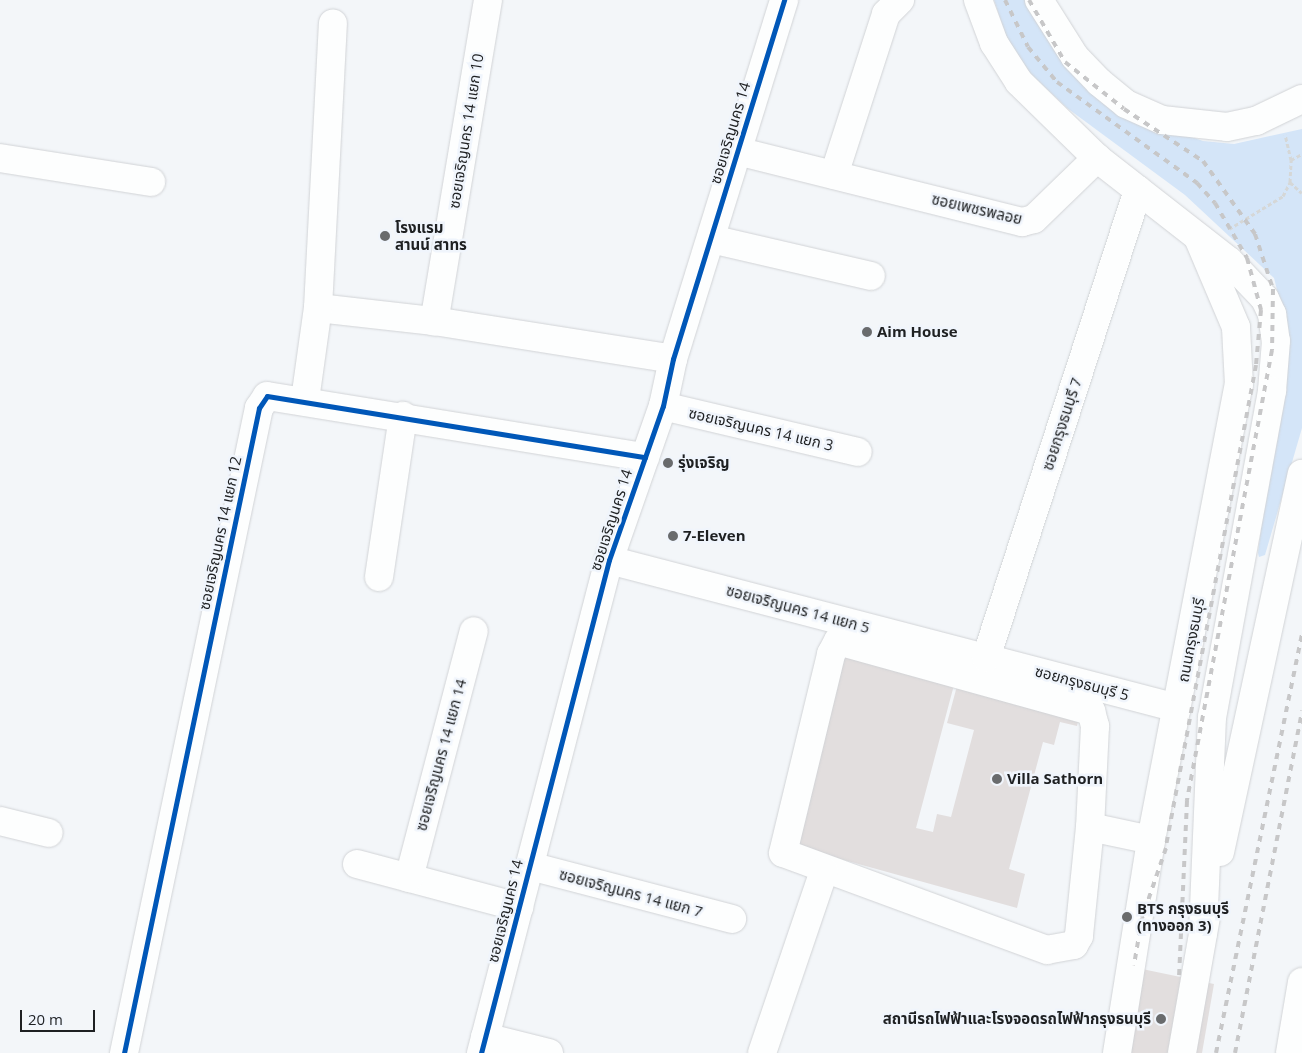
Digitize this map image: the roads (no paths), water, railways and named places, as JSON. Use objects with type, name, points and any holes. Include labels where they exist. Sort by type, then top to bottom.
[{"type":"street","name":"ซอยเจริญนคร 14 แยก 10","points":[[434,321],[488,0]]},
{"type":"street","name":"ซอยเจริญนคร 14","points":[[483,1045],[609,560],[663,406],[673,360],[784,0]]},
{"type":"street","points":[[834,175],[886,14],[900,0]]},
{"type":"street","points":[[978,0],[994,43],[1019,82],[1097,158],[1196,234],[1264,299],[1276,341],[1272,391],[1212,717],[1203,934]]},
{"type":"street","points":[[1040,0],[1075,57],[1099,82],[1126,104],[1162,120],[1227,127],[1256,121],[1302,99]]},
{"type":"street","points":[[305,400],[318,308],[333,23]]},
{"type":"street","name":"ซอยเพชรพลอย","points":[[737,151],[1028,221],[1097,158]]},
{"type":"street","points":[[0,158],[150,182]]},
{"type":"street","name":"ซอยกรุงธนบุรี 7","points":[[986,658],[1138,190]]},
{"type":"street","name":"ถนนกรุงธนบุรี","points":[[1117,1053],[1151,840],[1239,385],[1236,327],[1196,234]]},
{"type":"street","points":[[711,239],[871,276]]},
{"type":"street","points":[[318,308],[434,321],[673,360]]},
{"type":"street","name":"ซอยเจริญนคร 14 แยก 12","points":[[124,1053],[259,408],[267,396],[305,400],[645,457]]},
{"type":"street","name":"ซอยเจริญนคร 14 แยก 3","points":[[663,406],[858,452]]},
{"type":"street","points":[[379,577],[403,416]]},
{"type":"street","points":[[1182,1053],[1203,934],[1302,474]]},
{"type":"street","name":"ซอยเจริญนคร 14 แยก 5","points":[[609,560],[840,630],[986,658]]},
{"type":"street","points":[[840,630],[1089,710],[1096,726],[1090,826],[1079,936],[1064,950],[1047,950],[792,860],[782,850],[831,654],[840,630]]},
{"type":"street","name":"ซอยเจริญนคร 14 แยก 14","points":[[409,878],[474,631]]},
{"type":"street","name":"ซอยกรุงธนบุรี 5","points":[[986,658],[1177,708]]},
{"type":"street","points":[[0,821],[48,833]]},
{"type":"street","points":[[1090,826],[1151,840]]},
{"type":"street","points":[[357,864],[519,907]]},
{"type":"street","name":"ซอยเจริญนคร 14 แยก 7","points":[[530,866],[732,920]]},
{"type":"street","points":[[762,1053],[824,871]]},
{"type":"street","points":[[1290,1053],[1302,982]]},
{"type":"street","points":[[483,1045],[549,1053]]},
{"type":"street","points":[[1300,1053],[1302,1045]]},
{"type":"railway","points":[[1005,0],[1028,47],[1057,82],[1197,183],[1215,203],[1247,258],[1261,310],[1256,365],[1166,848],[1142,918],[1134,965]]},
{"type":"railway","points":[[1029,0],[1065,62],[1124,109],[1203,161],[1255,234],[1273,289],[1272,350],[1187,801],[1179,976]]},
{"type":"railway","points":[[1216,1053],[1302,633]]},
{"type":"railway","points":[[1235,1053],[1302,711]]},
{"type":"place","name":"โรงแรม สานน์ สาทร","points":[[385,236]]},
{"type":"place","name":"Aim House","points":[[867,332]]},
{"type":"place","name":"รุ่งเจริญ","points":[[668,463]]},
{"type":"place","name":"7-Eleven","points":[[673,536]]},
{"type":"place","name":"Villa Sathorn","points":[[997,779]]},
{"type":"place","name":"BTS กรุงธนบุรี (ทางออก 3)","points":[[1127,917]]},
{"type":"place","name":"สถานีรถไฟฟ้าและโรงจอดรถไฟฟ้ากรุงธนบุรี","points":[[1161,1019]]}]
